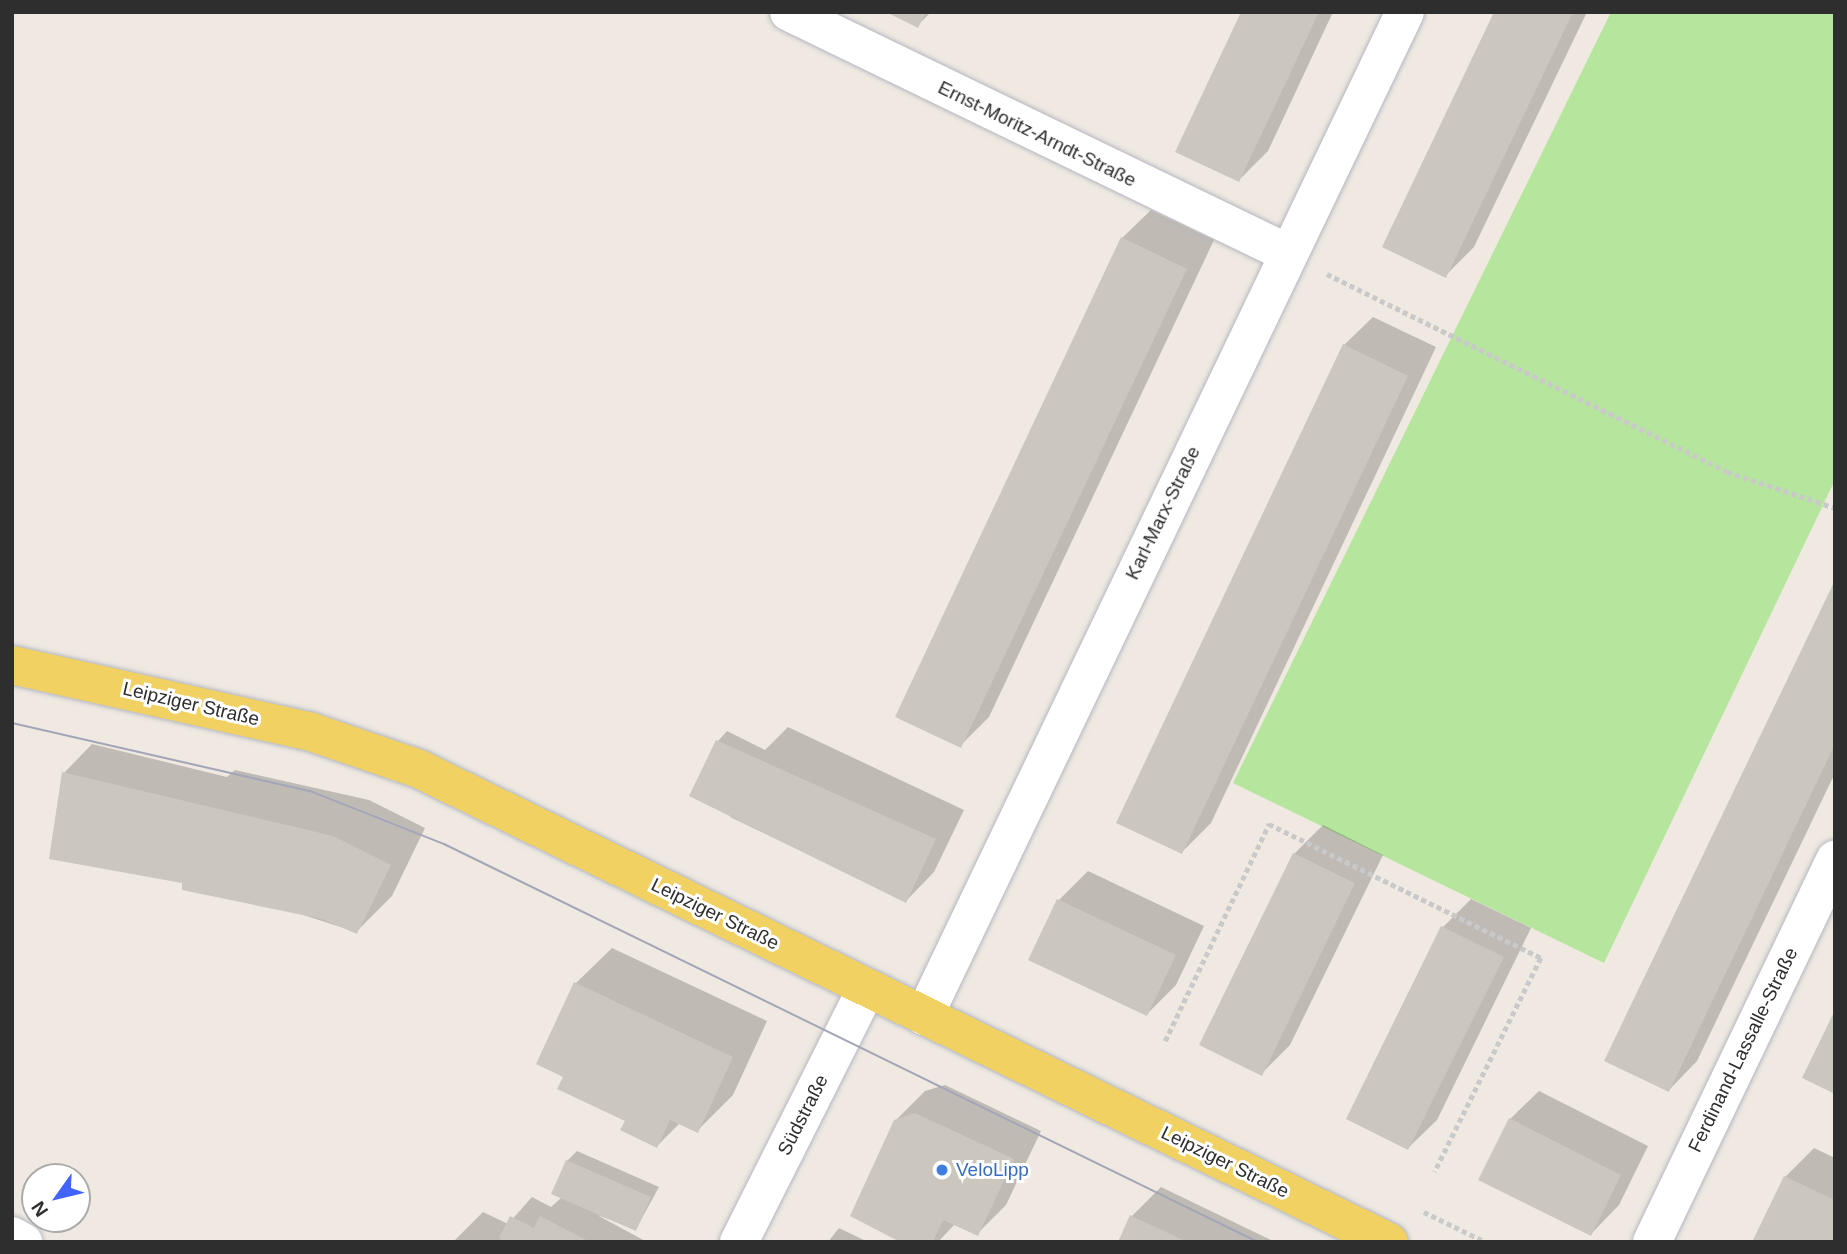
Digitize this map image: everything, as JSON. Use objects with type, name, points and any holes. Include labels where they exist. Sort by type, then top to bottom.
[{"type":"main road","name":"Leipziger Straße","points":[[12,665],[311,732],[419,769],[1389,1242]]},
{"type":"street","name":"Ernst-Moritz-Arndt-Straße","points":[[789,12],[1304,262]]},
{"type":"street","name":"Karl-Marx-Straße","points":[[924,1016],[1304,262],[1405,12]]},
{"type":"street","name":"Ferdinand-Lassalle-Straße","points":[[1652,1242],[1835,860]]},
{"type":"street","name":"Südstraße","points":[[739,1242],[867,988]]},
{"type":"street","points":[[12,1237],[23,1242]]},
{"type":"path","points":[[1304,262],[1716,466],[1835,508]]},
{"type":"path","points":[[1165,1041],[1269,824],[1541,958],[1435,1172]]},
{"type":"green space","points":[[1611,12],[1835,12],[1835,480],[1604,963],[1233,783]]},
{"type":"building","points":[[886,12],[926,12],[918,28]]},
{"type":"building","points":[[1241,12],[1319,12],[1239,182],[1175,152]]},
{"type":"building","points":[[1494,12],[1573,12],[1446,278],[1382,247]]},
{"type":"building","points":[[1121,237],[1187,269],[961,748],[895,717]]},
{"type":"building","points":[[1343,344],[1408,376],[1182,854],[1116,823]]},
{"type":"building","points":[[1835,580],[1835,744],[1669,1092],[1604,1061]]},
{"type":"building","points":[[716,740],[936,839],[906,903],[689,796]]},
{"type":"building","points":[[62,772],[333,836],[391,865],[357,934],[322,919],[182,890],[182,883],[49,859]]},
{"type":"building","points":[[1293,853],[1355,883],[1262,1076],[1199,1045]]},
{"type":"building","points":[[1057,899],[1176,955],[1147,1016],[1028,960]]},
{"type":"building","points":[[1441,926],[1504,957],[1408,1150],[1346,1119]]},
{"type":"building","points":[[574,982],[733,1057],[698,1133],[670,1120],[657,1148],[620,1130],[625,1121],[557,1089],[563,1077],[536,1064]]},
{"type":"building","points":[[1835,1010],[1835,1094],[1802,1078]]},
{"type":"building","points":[[915,1113],[1014,1159],[978,1236],[943,1220],[933,1242],[900,1242],[850,1216],[894,1120]]},
{"type":"building","points":[[1509,1118],[1621,1175],[1591,1236],[1478,1180]]},
{"type":"building","points":[[566,1160],[651,1197],[636,1231],[551,1194]]},
{"type":"building","points":[[1784,1176],[1835,1200],[1835,1242],[1752,1242]]},
{"type":"building","points":[[1130,1215],[1187,1242],[1118,1242]]},
{"type":"building","points":[[510,1216],[534,1228],[540,1216],[590,1242],[504,1242],[499,1238]]},
{"type":"tram line","points":[[12,723],[310,791],[444,844],[1258,1242]]},
{"type":"place","name":"VeloLipp","points":[[942,1170]]}]
